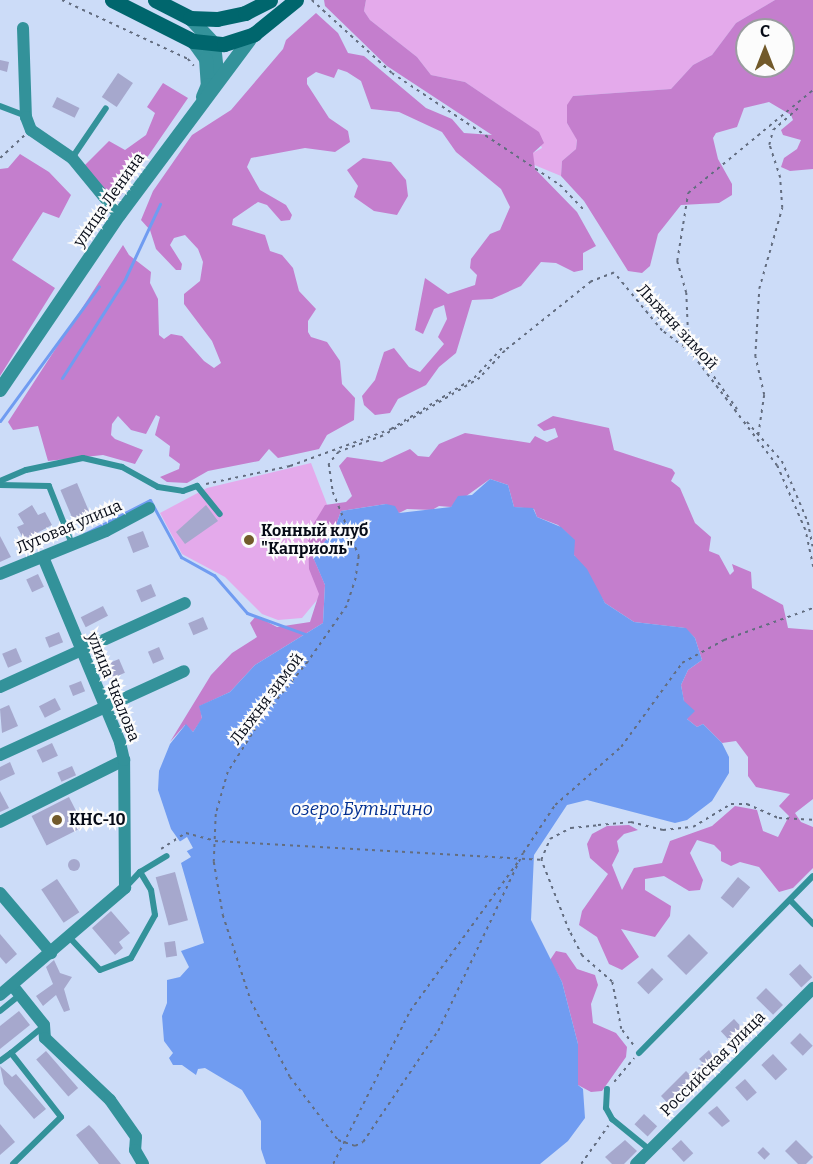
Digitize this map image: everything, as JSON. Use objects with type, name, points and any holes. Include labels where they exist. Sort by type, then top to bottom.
[{"type":"main road","points":[[112,0],[193,41],[214,44],[254,34]]},
{"type":"main road","points":[[155,0],[190,18],[217,19],[245,14],[272,0]]},
{"type":"main road","name":"улица Ленина","points":[[254,34],[272,0]]},
{"type":"main road","name":"улица Ленина","points":[[254,34],[296,0]]},
{"type":"street","points":[[190,18],[214,44],[218,81]]},
{"type":"street","points":[[23,28],[26,117],[31,130],[72,158],[119,215]]},
{"type":"street","name":"улица Ленина","points":[[0,390],[119,215],[254,34]]},
{"type":"street","points":[[193,41],[206,59],[208,85],[202,101]]},
{"type":"street","name":"Луговая улица","points":[[0,574],[150,508]]},
{"type":"street","name":"улица Чкалова","points":[[43,556],[105,705],[124,760],[125,888]]},
{"type":"street","points":[[0,687],[185,603]]},
{"type":"street","points":[[0,755],[105,705],[184,671]]},
{"type":"street","points":[[0,822],[124,760]]},
{"type":"street","points":[[0,995],[16,990],[51,953],[125,888]]},
{"type":"street","points":[[0,893],[51,953]]},
{"type":"street","name":"Российская улица","points":[[636,1164],[813,988]]},
{"type":"street","points":[[16,990],[44,1025],[45,1038],[110,1100],[136,1137],[135,1150],[143,1164]]},
{"type":"lane","points":[[0,106],[26,117]]},
{"type":"lane","points":[[72,158],[106,108]]},
{"type":"lane","points":[[0,483],[26,470],[83,458],[122,467],[158,487],[183,491],[196,486],[220,514]]},
{"type":"lane","points":[[0,483],[49,486],[72,544]]},
{"type":"lane","points":[[125,888],[140,872],[167,856]]},
{"type":"lane","points":[[69,937],[100,970],[131,958],[155,915],[151,890],[140,872]]},
{"type":"lane","points":[[639,1053],[791,901],[813,876]]},
{"type":"lane","points":[[791,901],[813,924]]},
{"type":"lane","points":[[0,1011],[16,990]]},
{"type":"lane","points":[[0,1061],[44,1025]]},
{"type":"lane","points":[[11,1053],[61,1117],[13,1164]]},
{"type":"lane","points":[[607,1089],[606,1108],[612,1119],[650,1150]]},
{"type":"lane","points":[[133,1164],[135,1150]]},
{"type":"path","points":[[62,0],[188,59],[196,75]]},
{"type":"path","points":[[312,0],[392,73],[543,173],[585,211]]},
{"type":"path","points":[[688,340],[686,293],[677,261],[688,193],[813,90]]},
{"type":"path","points":[[758,435],[764,394],[755,357],[759,289],[782,208],[780,178],[770,146],[773,130],[798,108]]},
{"type":"path","points":[[0,158],[31,130]]},
{"type":"path","name":"Лыжня зимой","points":[[344,1142],[338,1140],[290,1077],[251,1001],[223,915],[214,862],[216,814],[228,772],[264,716],[308,662],[347,606],[356,578],[359,556],[333,492],[329,464],[339,452],[383,436],[480,378],[505,351],[608,273],[615,273],[663,331],[690,352],[744,418],[781,474],[805,530],[813,567]]},
{"type":"path","points":[[658,317],[688,340],[744,418],[782,461],[808,522],[813,547]]},
{"type":"path","points":[[196,486],[290,466],[392,429],[474,378],[502,348]]},
{"type":"path","points":[[333,1164],[410,1011],[521,859],[555,805],[621,747],[682,663],[724,640],[813,608]]},
{"type":"path","points":[[607,1089],[639,1053],[621,1029],[612,982],[582,956],[541,860],[550,839],[571,828],[631,822],[663,830],[693,827],[731,804],[747,804],[779,818],[813,820]]},
{"type":"path","points":[[153,864],[163,846],[186,833],[215,841],[541,860]]},
{"type":"path","points":[[344,1142],[355,1146],[363,1142],[438,1030],[521,859]]},
{"type":"path","points":[[581,1164],[612,1119]]},
{"type":"shaded area","points":[[324,0],[366,0],[364,11],[370,20],[417,57],[431,75],[465,82],[539,132],[544,143],[533,153],[535,169],[577,212],[596,246],[583,253],[583,270],[574,272],[556,263],[541,262],[521,286],[492,299],[472,300],[456,353],[439,367],[426,385],[398,399],[390,413],[375,415],[364,405],[362,396],[375,380],[384,352],[394,348],[409,367],[420,372],[444,344],[438,337],[447,319],[444,305],[434,309],[423,334],[415,330],[425,278],[448,294],[475,285],[477,275],[470,268],[471,259],[490,234],[500,230],[510,207],[501,189],[456,152],[442,132],[399,112],[371,109],[361,81],[347,72],[338,69],[334,78],[316,72],[307,78],[307,84],[329,118],[348,131],[350,142],[335,152],[305,148],[251,158],[247,167],[260,190],[286,205],[292,215],[290,220],[281,221],[267,205],[258,202],[233,219],[232,225],[265,235],[270,251],[282,255],[293,268],[299,291],[316,309],[308,321],[308,332],[311,337],[327,342],[340,361],[342,384],[355,398],[354,420],[327,435],[319,449],[278,458],[269,449],[259,461],[208,471],[187,483],[167,482],[160,477],[179,469],[180,464],[169,456],[170,446],[155,435],[160,417],[156,415],[146,434],[131,430],[118,416],[112,424],[111,435],[115,439],[143,450],[135,464],[103,455],[48,461],[38,426],[13,430],[8,422],[123,245],[129,255],[151,272],[150,283],[158,299],[159,335],[164,339],[171,334],[182,336],[204,361],[214,368],[221,363],[212,341],[184,304],[184,294],[200,281],[203,262],[198,249],[185,235],[174,238],[170,245],[182,264],[181,270],[176,270],[156,249],[150,230],[141,220],[153,191],[192,135],[231,110],[283,49],[286,40],[316,13],[338,33],[348,53],[364,56],[426,108],[452,119],[464,133],[492,135],[387,66],[325,6]]},
{"type":"shaded area","points":[[366,0],[775,0],[744,18],[735,18],[735,24],[712,55],[693,65],[671,89],[573,96],[567,123],[577,139],[576,149],[562,161],[561,176],[532,164],[533,153],[542,148],[534,129],[465,82],[431,75],[417,57],[370,20],[364,11]]},
{"type":"shaded area","points":[[775,0],[813,0],[813,169],[790,171],[781,167],[784,158],[797,149],[801,140],[783,135],[781,130],[793,120],[791,115],[769,102],[744,108],[737,127],[716,133],[713,138],[718,159],[732,184],[732,195],[719,203],[681,205],[658,234],[650,266],[642,273],[628,271],[584,201],[561,176],[562,161],[576,149],[577,140],[567,123],[567,105],[573,96],[671,89],[693,65],[712,55],[735,24],[735,78],[795,78],[795,18],[744,18]]},
{"type":"shaded area","points":[[163,83],[188,98],[120,197],[111,199],[83,167],[109,141],[125,150],[146,135],[155,113],[147,107]]},
{"type":"shaded area","points":[[20,154],[49,172],[71,195],[59,218],[43,212],[12,260],[55,288],[0,376],[0,169],[8,168]]},
{"type":"shaded area","points":[[363,158],[391,162],[406,180],[408,196],[397,215],[374,211],[354,197],[358,186],[347,170]]},
{"type":"shaded area","points":[[553,416],[609,428],[614,450],[672,469],[675,473],[671,481],[680,488],[695,523],[711,537],[709,551],[719,555],[730,575],[734,571],[732,564],[751,572],[752,588],[783,605],[788,628],[813,630],[813,799],[795,813],[801,822],[813,827],[813,868],[793,888],[779,892],[759,867],[740,862],[731,866],[721,861],[721,852],[714,845],[697,840],[690,853],[703,880],[700,890],[689,891],[664,876],[645,879],[645,890],[671,906],[670,916],[655,937],[621,929],[639,957],[622,970],[609,964],[597,937],[579,925],[582,911],[608,874],[590,858],[587,844],[592,834],[607,826],[629,825],[638,830],[624,834],[617,841],[619,851],[612,865],[622,890],[634,868],[662,863],[670,841],[712,826],[735,806],[757,810],[763,831],[778,837],[789,816],[779,806],[790,794],[756,787],[748,776],[748,757],[736,741],[722,743],[703,724],[697,727],[687,719],[681,685],[688,670],[702,660],[695,638],[685,628],[634,622],[605,603],[574,555],[570,536],[558,525],[537,517],[534,509],[514,507],[508,485],[490,479],[451,507],[439,506],[432,510],[407,509],[399,513],[386,504],[341,511],[335,528],[313,557],[325,585],[323,623],[255,665],[230,692],[200,706],[202,719],[193,732],[185,725],[170,742],[211,675],[232,653],[257,637],[250,623],[256,616],[277,627],[310,622],[319,594],[309,569],[308,533],[325,505],[346,502],[352,496],[339,466],[347,457],[382,462],[410,449],[418,456],[429,457],[439,444],[465,433],[530,443],[535,436],[547,442],[558,437],[555,428],[544,431],[537,425]]},
{"type":"shaded area","name":"Конный клуб \"Каприоль\"","points":[[311,463],[335,525],[322,594],[302,618],[278,620],[262,614],[225,577],[182,554],[160,513],[207,488]]},
{"type":"shaded area","points":[[556,951],[566,953],[577,969],[595,975],[598,985],[591,1004],[593,1023],[616,1033],[627,1047],[626,1057],[602,1091],[591,1092],[578,1085],[578,1044],[562,982],[550,960]]},
{"type":"water","name":"озеро Бутыгино","points":[[490,479],[508,485],[514,507],[533,508],[537,517],[561,527],[575,540],[574,555],[587,569],[605,603],[634,622],[686,628],[695,638],[702,660],[688,670],[681,685],[684,701],[695,711],[687,719],[697,727],[703,724],[722,743],[729,757],[729,773],[712,801],[687,820],[675,823],[587,800],[567,805],[534,855],[531,920],[562,982],[578,1044],[578,1085],[583,1089],[585,1118],[568,1141],[540,1164],[266,1164],[261,1149],[261,1121],[242,1090],[205,1068],[198,1069],[196,1075],[182,1065],[173,1065],[169,1058],[173,1053],[164,1041],[162,1016],[167,1003],[167,980],[180,977],[189,967],[181,951],[204,943],[181,863],[191,857],[171,829],[158,790],[159,771],[170,744],[186,724],[193,732],[202,718],[199,706],[230,692],[255,665],[323,623],[325,585],[313,557],[335,528],[341,511],[386,504],[395,506],[399,513],[451,507],[458,496],[472,495]]},
{"type":"pier","points":[[187,837],[193,848],[185,852],[176,844]]},
{"type":"building","points":[[0,60],[9,62],[7,72],[0,70]]},
{"type":"building","points":[[118,73],[133,83],[117,107],[102,97]]},
{"type":"building","points":[[57,97],[79,108],[75,118],[52,107]]},
{"type":"building","points":[[77,483],[92,518],[75,525],[60,490]]},
{"type":"building","points":[[32,505],[38,515],[45,512],[52,525],[24,540],[17,527],[24,524],[18,514]]},
{"type":"building","points":[[206,505],[218,521],[185,544],[176,532]]},
{"type":"building","points":[[143,531],[149,547],[133,553],[127,537]]},
{"type":"building","points":[[0,536],[11,557],[0,562]]},
{"type":"building","points":[[38,574],[44,587],[32,592],[26,579]]},
{"type":"building","points":[[151,584],[156,596],[141,602],[136,590]]},
{"type":"building","points":[[103,606],[108,616],[86,627],[81,617]]},
{"type":"building","points":[[203,617],[208,629],[193,635],[188,623]]},
{"type":"building","points":[[59,632],[63,642],[49,648],[45,638]]},
{"type":"building","points":[[159,647],[164,659],[153,664],[148,652]]},
{"type":"building","points":[[16,648],[22,662],[8,668],[2,654]]},
{"type":"building","points":[[119,659],[125,673],[111,679],[105,665]]},
{"type":"building","points":[[81,681],[85,691],[73,696],[69,686]]},
{"type":"building","points":[[55,698],[61,710],[45,718],[39,706]]},
{"type":"building","points":[[9,705],[18,726],[2,733],[0,709]]},
{"type":"building","points":[[52,743],[58,756],[43,763],[37,750]]},
{"type":"building","points":[[10,762],[15,774],[0,781],[0,767]]},
{"type":"building","points":[[72,766],[76,775],[61,782],[57,773]]},
{"type":"building","points":[[0,791],[9,808],[0,812]]},
{"type":"building","name":"КНС-10","points":[[69,797],[84,826],[47,845],[32,816]]},
{"type":"building","points":[[74,859],[80,865],[74,871],[68,865]]},
{"type":"building","points":[[175,872],[188,920],[169,925],[156,877]]},
{"type":"building","points":[[738,877],[750,887],[733,908],[721,898]]},
{"type":"building","points":[[57,879],[79,912],[64,923],[41,890]]},
{"type":"building","points":[[111,911],[130,933],[119,942],[123,948],[115,955],[92,928]]},
{"type":"building","points":[[0,934],[17,954],[6,964],[0,957]]},
{"type":"building","points":[[689,934],[708,953],[686,975],[667,956]]},
{"type":"building","points":[[175,941],[177,956],[166,957],[164,943]]},
{"type":"building","points":[[54,960],[60,973],[72,977],[64,989],[70,1010],[64,1012],[56,995],[43,1006],[36,996],[53,984],[46,967]]},
{"type":"building","points":[[800,964],[812,977],[801,987],[789,974]]},
{"type":"building","points":[[652,968],[663,979],[648,994],[637,983]]},
{"type":"building","points":[[766,988],[783,1005],[773,1015],[756,998]]},
{"type":"building","points":[[19,1011],[30,1025],[0,1049],[0,1026]]},
{"type":"building","points":[[734,1019],[746,1032],[733,1044],[721,1031]]},
{"type":"building","points":[[800,1033],[813,1046],[803,1056],[790,1043]]},
{"type":"building","points":[[709,1050],[718,1067],[673,1109],[661,1096],[686,1071],[690,1075],[703,1063],[699,1059]]},
{"type":"building","points":[[46,1051],[78,1088],[68,1097],[36,1060]]},
{"type":"building","points":[[773,1054],[787,1069],[776,1080],[761,1065]]},
{"type":"building","points":[[0,1066],[12,1077],[16,1074],[46,1109],[34,1119],[4,1084]]},
{"type":"building","points":[[745,1079],[757,1093],[747,1101],[735,1088]]},
{"type":"building","points":[[717,1106],[730,1121],[722,1127],[708,1113]]},
{"type":"building","points":[[644,1114],[657,1126],[648,1137],[634,1124]]},
{"type":"building","points":[[0,1124],[15,1142],[0,1155]]},
{"type":"building","points":[[89,1125],[121,1164],[99,1164],[76,1135]]},
{"type":"building","points":[[625,1140],[637,1151],[624,1164],[612,1164],[605,1157]]},
{"type":"building","points":[[681,1140],[693,1153],[684,1162],[671,1149]]},
{"type":"building","points":[[796,1140],[813,1157],[806,1164],[798,1164],[785,1151]]},
{"type":"building","points":[[763,1147],[770,1154],[764,1160],[757,1153]]},
{"type":"waterway","points":[[62,378],[125,279],[160,204]]},
{"type":"waterway","points":[[0,421],[99,286]]},
{"type":"waterway","points":[[84,534],[150,500],[181,557],[214,575],[247,613],[305,634]]},
{"type":"place","name":"Конный клуб \"Каприоль\"","points":[[249,540]]},
{"type":"place","name":"КНС-10","points":[[57,820]]}]
